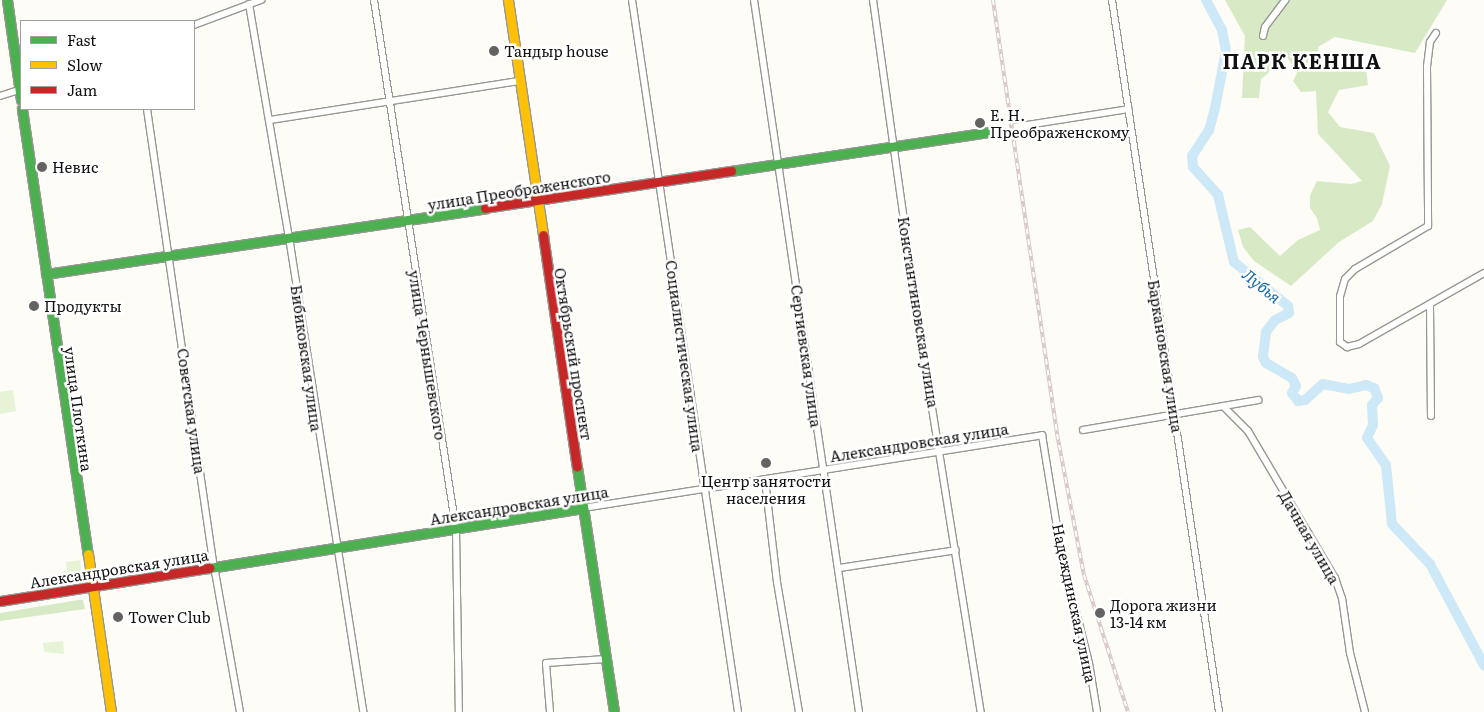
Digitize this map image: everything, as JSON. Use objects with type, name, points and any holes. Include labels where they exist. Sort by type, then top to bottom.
[{"type":"street","points":[[7,0],[20,93]]},
{"type":"street","points":[[195,25],[261,0]]},
{"type":"street","name":"улица Чернышевского","points":[[374,0],[456,529],[459,712]]},
{"type":"street","name":"Октябрьский проспект","points":[[508,0],[536,201],[614,712]]},
{"type":"street","name":"Социалистическая улица","points":[[632,0],[738,712]]},
{"type":"street","name":"Сергиевская улица","points":[[754,0],[859,712]]},
{"type":"street","name":"Константиновская улица","points":[[873,0],[981,712]]},
{"type":"street","name":"Баркановская улица","points":[[1112,0],[1219,712]]},
{"type":"street","points":[[1263,36],[1265,27],[1285,0]]},
{"type":"street","name":"Бибиковская улица","points":[[249,4],[289,237],[335,548],[363,712]]},
{"type":"street","points":[[1436,33],[1428,53],[1428,226],[1355,269],[1345,279],[1341,290],[1338,335],[1344,346],[1359,344],[1484,273]]},
{"type":"street","points":[[270,120],[519,81]]},
{"type":"street","points":[[0,96],[15,91]]},
{"type":"street","points":[[1014,127],[1129,109]]},
{"type":"street","name":"улица Плоткина","points":[[22,110],[91,587],[111,712]]},
{"type":"street","name":"Советская улица","points":[[147,110],[214,566],[240,712]]},
{"type":"street","name":"улица Преображенского","points":[[46,274],[997,131]]},
{"type":"street","points":[[1430,305],[1431,416]]},
{"type":"street","points":[[1083,430],[1175,416],[1258,400]]},
{"type":"street","name":"Дачная улица","points":[[1224,407],[1248,431],[1332,571],[1342,598],[1350,653],[1365,712]]},
{"type":"street","name":"Александровская улица","points":[[0,601],[823,472],[1042,435]]},
{"type":"street","name":"Надеждинская улица","points":[[1042,435],[1061,551],[1089,663],[1097,712]]},
{"type":"street","points":[[765,480],[777,582],[799,712]]},
{"type":"street","points":[[839,568],[956,550]]},
{"type":"street","points":[[550,712],[546,664],[606,659]]},
{"type":"green space","points":[[1225,0],[1447,0],[1415,53],[1335,37],[1318,47],[1320,71],[1366,69],[1368,85],[1339,90],[1328,112],[1340,127],[1374,133],[1390,166],[1382,204],[1373,221],[1339,242],[1291,286],[1254,261],[1243,247],[1238,230],[1250,227],[1280,256],[1298,240],[1320,230],[1317,218],[1310,208],[1310,195],[1317,181],[1351,184],[1362,181],[1318,134],[1316,91],[1301,92],[1293,81],[1297,73],[1287,57],[1261,79],[1259,98],[1242,98],[1245,36]]},
{"type":"green space","points":[[13,390],[16,411],[0,414],[0,392]]},
{"type":"green space","points":[[80,560],[82,576],[77,580],[53,584],[52,576],[63,575],[62,571],[67,570],[66,562]]},
{"type":"green space","points":[[83,600],[85,609],[0,621],[0,613]]},
{"type":"green space","points":[[63,641],[64,654],[44,652],[43,643]]},
{"type":"waterway","name":"Лубья","points":[[1206,0],[1222,30],[1226,51],[1209,130],[1192,156],[1193,167],[1218,195],[1234,262],[1288,306],[1289,313],[1275,320],[1266,332],[1263,357],[1266,363],[1292,378],[1296,386],[1292,393],[1298,401],[1305,400],[1323,384],[1349,389],[1366,385],[1374,388],[1378,398],[1372,405],[1373,425],[1367,438],[1386,465],[1392,524],[1430,564],[1484,665]]},
{"type":"railway","points":[[993,0],[1057,434],[1084,575],[1128,712]]},
{"type":"traffic: fast","points":[[7,0],[20,93]]},
{"type":"traffic: fast","points":[[22,110],[88,554]]},
{"type":"traffic: fast","points":[[731,171],[997,131]]},
{"type":"traffic: fast","points":[[46,274],[485,208]]},
{"type":"traffic: fast","points":[[577,467],[614,712]]},
{"type":"traffic: fast","points":[[209,568],[583,508]]},
{"type":"traffic: slow","points":[[508,0],[543,235]]},
{"type":"traffic: slow","points":[[88,554],[111,712]]},
{"type":"traffic: jam","points":[[485,208],[731,171]]},
{"type":"traffic: jam","points":[[543,235],[577,467]]},
{"type":"traffic: jam","points":[[0,601],[209,568]]},
{"type":"place","name":"Тандыр house","points":[[494,51]]},
{"type":"place","name":"Е. Н. Преображенскому","points":[[980,123]]},
{"type":"place","name":"Невис","points":[[42,167]]},
{"type":"place","name":"Продукты","points":[[34,306]]},
{"type":"place","name":"Центр занятости населения","points":[[766,463]]},
{"type":"place","name":"Дорога жизни 13-14 км","points":[[1100,613]]},
{"type":"place","name":"Tower Club","points":[[118,617]]},
{"type":"district","name":"ПАРК КЕНША","points":[[1302,60]]}]
